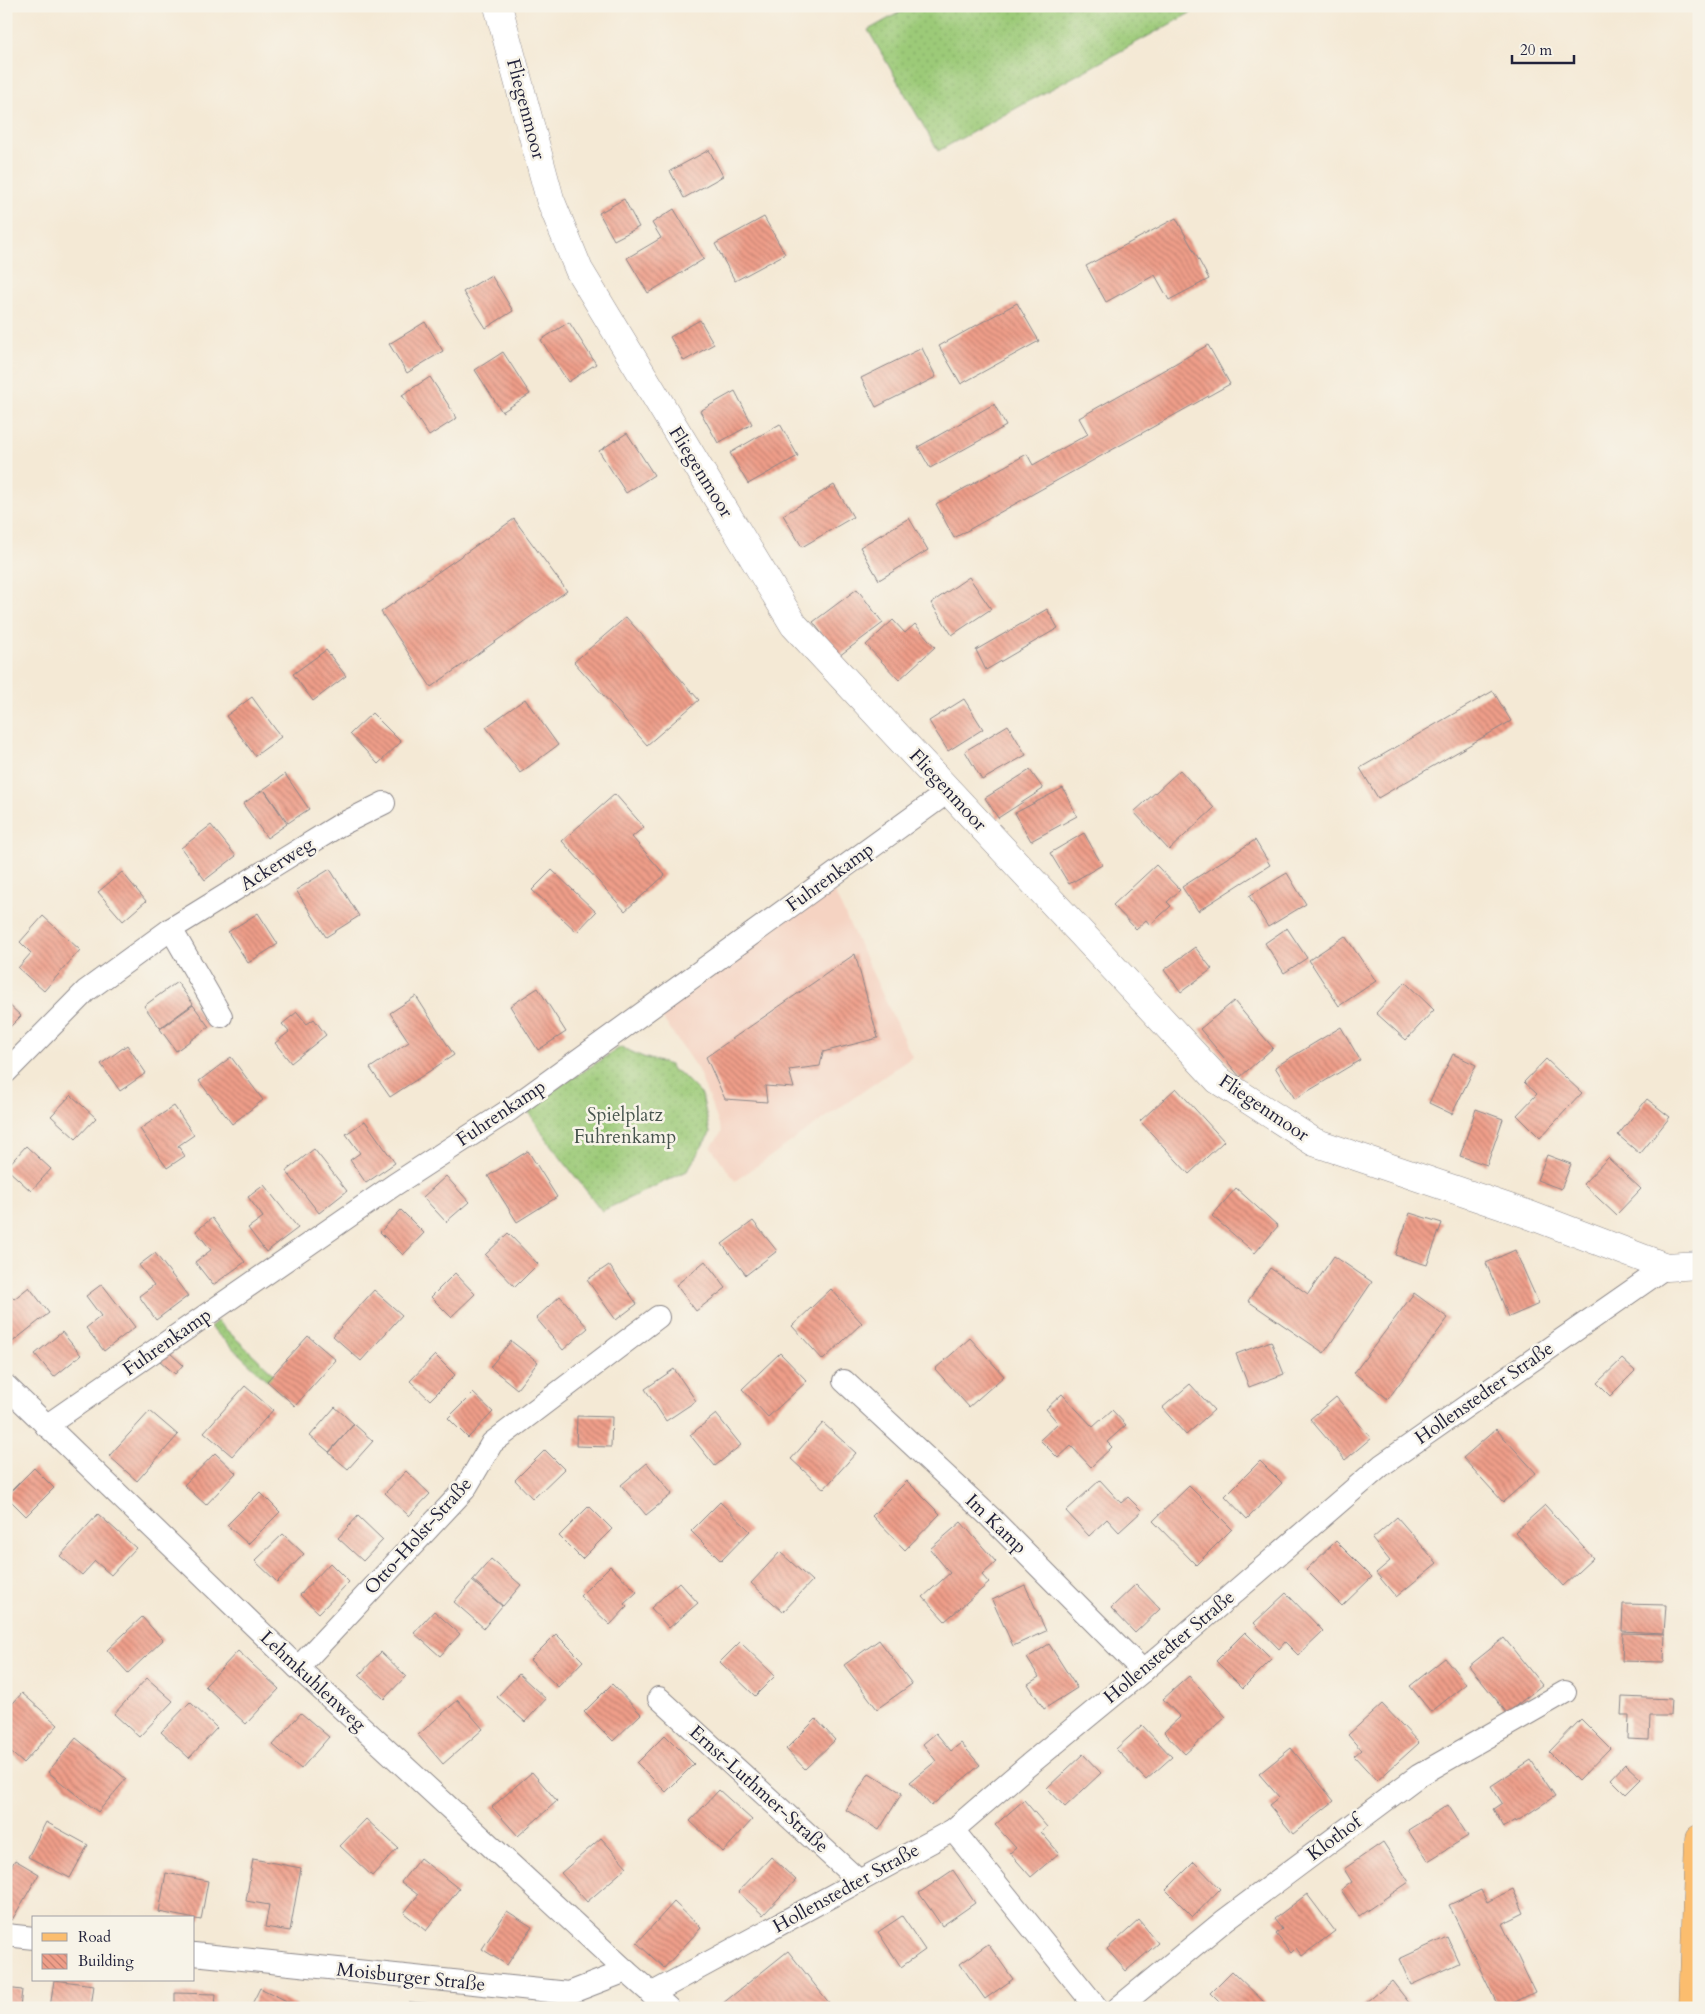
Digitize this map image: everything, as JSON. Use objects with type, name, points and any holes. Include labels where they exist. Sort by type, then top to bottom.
[{"type":"main road","points":[[1693,2008],[1699,1839]]},
{"type":"street","name":"Fliegenmoor","points":[[498,6],[550,199],[579,270],[794,625],[1218,1080],[1314,1142],[1527,1214],[1666,1267],[1699,1265]]},
{"type":"street","name":"Fuhrenkamp","points":[[46,1426],[349,1216],[508,1111],[949,790]]},
{"type":"street","name":"Ackerweg","points":[[6,1072],[86,991],[171,929],[338,826],[384,803]]},
{"type":"street","points":[[171,929],[221,1016]]},
{"type":"street","name":"Hollenstedter Straße","points":[[660,2001],[859,1881],[953,1830],[1143,1671],[1382,1465],[1666,1267]]},
{"type":"street","name":"Otto-Holst-Straße","points":[[298,1668],[465,1489],[492,1444],[658,1317]]},
{"type":"street","name":"Im Kamp","points":[[844,1381],[990,1517],[1143,1671]]},
{"type":"street","name":"Lehmkuhlenweg","points":[[10,1398],[46,1426],[298,1668],[660,2001]]},
{"type":"street","name":"Klothof","points":[[1118,2008],[1225,1920],[1418,1776],[1565,1692]]},
{"type":"street","name":"Ernst-Luthmer-Straße","points":[[660,1698],[859,1881]]},
{"type":"street","points":[[953,1830],[1096,2008]]},
{"type":"street","points":[[6,1935],[32,1938]]},
{"type":"street","name":"Moisburger Straße","points":[[195,1954],[563,2000],[626,1971]]},
{"type":"shaded area","points":[[830,883],[912,1057],[735,1181],[711,1147],[722,1132],[698,1070],[661,1016]]},
{"type":"green space","points":[[911,6],[1203,6],[938,151],[868,30]]},
{"type":"green space","name":"Spielplatz Fuhrenkamp","points":[[621,1047],[643,1057],[670,1065],[671,1069],[681,1074],[702,1095],[710,1133],[687,1171],[602,1211],[547,1140],[526,1108]]},
{"type":"green space","points":[[217,1321],[291,1390],[285,1397],[210,1327]]},
{"type":"building","points":[[709,150],[723,176],[684,198],[670,171]]},
{"type":"building","points":[[624,199],[639,227],[614,240],[599,213]]},
{"type":"building","points":[[674,209],[704,259],[648,293],[627,258],[661,238],[652,223]]},
{"type":"building","points":[[764,217],[785,254],[735,281],[715,244]]},
{"type":"building","points":[[1176,218],[1209,279],[1169,300],[1155,275],[1106,302],[1086,266]]},
{"type":"building","points":[[491,275],[513,311],[486,328],[463,292]]},
{"type":"building","points":[[1017,303],[1039,341],[961,384],[939,346]]},
{"type":"building","points":[[700,320],[714,344],[684,361],[670,337]]},
{"type":"building","points":[[425,322],[443,351],[407,373],[389,344]]},
{"type":"building","points":[[569,322],[596,364],[568,382],[541,340]]},
{"type":"building","points":[[1208,345],[1230,384],[954,538],[936,504],[1027,454],[1033,465],[1088,434],[1079,418]]},
{"type":"building","points":[[922,348],[936,377],[876,407],[861,378]]},
{"type":"building","points":[[503,352],[530,394],[502,412],[475,370]]},
{"type":"building","points":[[430,377],[457,418],[429,436],[402,395]]},
{"type":"building","points":[[735,391],[752,424],[718,443],[700,411]]},
{"type":"building","points":[[994,404],[1006,426],[930,468],[918,447]]},
{"type":"building","points":[[780,424],[798,456],[748,484],[730,453]]},
{"type":"building","points":[[627,433],[654,475],[626,493],[599,451]]},
{"type":"building","points":[[834,485],[853,517],[802,547],[783,515]]},
{"type":"building","points":[[909,518],[928,550],[879,580],[860,547]]},
{"type":"building","points":[[514,519],[567,591],[431,687],[381,612]]},
{"type":"building","points":[[969,577],[991,609],[952,635],[931,603]]},
{"type":"building","points":[[857,589],[883,623],[839,656],[813,622]]},
{"type":"building","points":[[1047,609],[1058,628],[986,670],[976,650]]},
{"type":"building","points":[[626,617],[699,700],[647,745],[574,662]]},
{"type":"building","points":[[893,620],[905,633],[915,624],[935,647],[899,680],[866,645]]},
{"type":"building","points":[[326,650],[346,676],[313,701],[293,674]]},
{"type":"building","points":[[1493,691],[1511,721],[1378,798],[1360,768]]},
{"type":"building","points":[[252,697],[281,737],[255,756],[226,716]]},
{"type":"building","points":[[525,699],[558,745],[520,773],[486,727]]},
{"type":"building","points":[[964,699],[983,729],[948,751],[929,721]]},
{"type":"building","points":[[372,713],[401,742],[378,764],[350,734]]},
{"type":"building","points":[[1008,725],[1026,755],[982,780],[965,751]]},
{"type":"building","points":[[1030,770],[1043,789],[998,818],[985,798]]},
{"type":"building","points":[[1180,770],[1214,808],[1169,850],[1134,812]]},
{"type":"building","points":[[285,774],[309,809],[288,823],[265,791],[287,824],[267,838],[243,804]]},
{"type":"building","points":[[1063,788],[1077,816],[1031,841],[1015,813]]},
{"type":"building","points":[[615,794],[644,827],[632,837],[665,875],[625,911],[562,841]]},
{"type":"building","points":[[211,825],[236,856],[205,880],[181,848]]},
{"type":"building","points":[[1084,833],[1102,865],[1069,884],[1050,853]]},
{"type":"building","points":[[1255,840],[1270,865],[1198,911],[1182,887]]},
{"type":"building","points":[[1156,865],[1180,890],[1167,902],[1171,906],[1150,925],[1146,920],[1136,929],[1113,905]]},
{"type":"building","points":[[330,869],[359,916],[326,937],[296,890]]},
{"type":"building","points":[[552,870],[596,912],[577,932],[532,890]]},
{"type":"building","points":[[122,872],[146,901],[123,921],[98,892]]},
{"type":"building","points":[[1287,873],[1306,904],[1268,927],[1249,896]]},
{"type":"building","points":[[258,913],[278,944],[248,963],[228,932]]},
{"type":"building","points":[[43,916],[80,950],[44,991],[18,968],[31,953],[20,942]]},
{"type":"building","points":[[1287,928],[1307,958],[1284,973],[1265,943]]},
{"type":"building","points":[[1345,936],[1376,981],[1339,1006],[1309,960]]},
{"type":"building","points":[[1195,947],[1212,969],[1181,992],[1164,970]]},
{"type":"building","points":[[855,954],[878,1038],[823,1052],[820,1066],[789,1070],[794,1088],[765,1086],[767,1102],[725,1099],[706,1057]]},
{"type":"building","points":[[177,982],[193,1004],[160,1028],[144,1006]]},
{"type":"building","points":[[1405,982],[1434,1010],[1406,1040],[1376,1013]]},
{"type":"building","points":[[538,988],[566,1032],[538,1050],[510,1006]]},
{"type":"building","points":[[416,996],[454,1055],[390,1097],[370,1068],[409,1042],[390,1013]]},
{"type":"building","points":[[1234,1001],[1273,1048],[1240,1077],[1200,1029]]},
{"type":"building","points":[[6,1002],[21,1016],[6,1031]]},
{"type":"building","points":[[193,1005],[209,1027],[176,1051],[160,1029]]},
{"type":"building","points":[[297,1012],[307,1024],[314,1019],[326,1035],[291,1063],[275,1043],[289,1032],[282,1024]]},
{"type":"building","points":[[1341,1027],[1360,1060],[1295,1099],[1275,1067]]},
{"type":"building","points":[[127,1045],[146,1073],[120,1091],[101,1064]]},
{"type":"building","points":[[1453,1054],[1476,1065],[1452,1114],[1429,1103]]},
{"type":"building","points":[[231,1057],[263,1100],[232,1124],[199,1081]]},
{"type":"building","points":[[1546,1059],[1582,1093],[1540,1138],[1517,1115],[1537,1094],[1524,1082]]},
{"type":"building","points":[[1176,1088],[1224,1141],[1189,1174],[1140,1121]]},
{"type":"building","points":[[71,1095],[96,1118],[76,1139],[51,1116]]},
{"type":"building","points":[[1647,1099],[1670,1117],[1640,1154],[1618,1135]]},
{"type":"building","points":[[174,1106],[194,1135],[178,1146],[185,1156],[167,1168],[140,1129]]},
{"type":"building","points":[[1476,1109],[1503,1119],[1487,1165],[1460,1156]]},
{"type":"building","points":[[365,1121],[395,1163],[366,1183],[350,1160],[360,1153],[346,1134]]},
{"type":"building","points":[[26,1146],[51,1169],[31,1191],[6,1168]]},
{"type":"building","points":[[314,1149],[347,1191],[319,1213],[286,1171]]},
{"type":"building","points":[[528,1151],[557,1197],[517,1222],[488,1176]]},
{"type":"building","points":[[1547,1155],[1571,1164],[1561,1189],[1537,1180]]},
{"type":"building","points":[[1608,1158],[1641,1189],[1616,1215],[1583,1184]]},
{"type":"building","points":[[446,1176],[469,1202],[446,1222],[423,1197]]},
{"type":"building","points":[[264,1185],[298,1228],[266,1252],[248,1228],[263,1217],[248,1197]]},
{"type":"building","points":[[1236,1188],[1278,1226],[1255,1253],[1212,1216]]},
{"type":"building","points":[[401,1210],[424,1233],[403,1255],[380,1232]]},
{"type":"building","points":[[1410,1213],[1442,1223],[1427,1265],[1395,1255]]},
{"type":"building","points":[[212,1218],[245,1262],[213,1285],[195,1262],[211,1250],[196,1231]]},
{"type":"building","points":[[753,1221],[777,1251],[746,1275],[722,1244]]},
{"type":"building","points":[[508,1233],[538,1264],[515,1287],[485,1255]]},
{"type":"building","points":[[1515,1250],[1539,1304],[1509,1317],[1486,1263]]},
{"type":"building","points":[[155,1253],[188,1296],[156,1320],[139,1296],[154,1285],[139,1265]]},
{"type":"building","points":[[1334,1256],[1372,1282],[1324,1353],[1248,1301],[1270,1268],[1308,1294]]},
{"type":"building","points":[[705,1261],[726,1288],[696,1311],[676,1285]]},
{"type":"building","points":[[609,1265],[637,1304],[616,1320],[587,1280]]},
{"type":"building","points":[[455,1273],[475,1294],[451,1317],[431,1297]]},
{"type":"building","points":[[102,1284],[135,1327],[104,1351],[86,1328],[101,1316],[86,1296]]},
{"type":"building","points":[[29,1287],[49,1313],[6,1347],[6,1294],[8,1292],[14,1299]]},
{"type":"building","points":[[831,1289],[862,1323],[823,1360],[792,1326]]},
{"type":"building","points":[[374,1290],[402,1315],[361,1361],[333,1336]]},
{"type":"building","points":[[1414,1293],[1448,1318],[1388,1399],[1354,1373]]},
{"type":"building","points":[[560,1296],[588,1328],[563,1350],[536,1318]]},
{"type":"building","points":[[62,1332],[81,1355],[54,1377],[35,1354]]},
{"type":"building","points":[[308,1336],[336,1360],[295,1406],[267,1381]]},
{"type":"building","points":[[970,1338],[1004,1376],[969,1407],[935,1369]]},
{"type":"building","points":[[511,1341],[538,1362],[517,1389],[490,1367]]},
{"type":"building","points":[[1271,1341],[1284,1374],[1249,1387],[1236,1354]]},
{"type":"building","points":[[169,1352],[183,1365],[175,1374],[160,1361]]},
{"type":"building","points":[[780,1353],[807,1381],[768,1417],[742,1389]]},
{"type":"building","points":[[435,1355],[455,1375],[430,1400],[410,1381]]},
{"type":"building","points":[[1622,1359],[1635,1371],[1610,1396],[1597,1383]]},
{"type":"building","points":[[674,1369],[696,1401],[666,1421],[645,1389]]},
{"type":"building","points":[[1190,1384],[1214,1410],[1186,1435],[1162,1408]]},
{"type":"building","points":[[245,1386],[273,1410],[232,1456],[204,1432]]},
{"type":"building","points":[[473,1393],[493,1412],[468,1438],[448,1418]]},
{"type":"building","points":[[1062,1394],[1093,1427],[1112,1410],[1126,1425],[1107,1442],[1112,1447],[1091,1467],[1071,1446],[1058,1458],[1040,1440],[1058,1423],[1046,1409]]},
{"type":"building","points":[[1336,1397],[1371,1438],[1345,1460],[1310,1419]]},
{"type":"building","points":[[335,1407],[354,1424],[329,1452],[310,1436]]},
{"type":"building","points":[[150,1411],[178,1435],[137,1481],[109,1456]]},
{"type":"building","points":[[716,1414],[741,1445],[715,1466],[690,1435]]},
{"type":"building","points":[[577,1416],[612,1417],[611,1447],[576,1446]]},
{"type":"building","points":[[823,1423],[856,1453],[824,1489],[791,1459]]},
{"type":"building","points":[[354,1424],[373,1441],[348,1469],[329,1453]]},
{"type":"building","points":[[1496,1429],[1536,1473],[1503,1502],[1463,1458]]},
{"type":"building","points":[[545,1450],[564,1469],[533,1499],[515,1480]]},
{"type":"building","points":[[215,1453],[236,1473],[206,1505],[184,1485]]},
{"type":"building","points":[[1260,1461],[1282,1483],[1247,1519],[1225,1496]]},
{"type":"building","points":[[647,1463],[672,1494],[646,1515],[621,1485]]},
{"type":"building","points":[[34,1468],[54,1488],[26,1516],[6,1496]]},
{"type":"building","points":[[406,1471],[430,1494],[409,1516],[385,1493]]},
{"type":"building","points":[[1100,1480],[1121,1503],[1128,1497],[1142,1511],[1119,1532],[1107,1519],[1089,1536],[1066,1511]]},
{"type":"building","points":[[907,1481],[940,1514],[905,1550],[872,1516]]},
{"type":"building","points":[[1189,1486],[1232,1529],[1196,1565],[1153,1521]]},
{"type":"building","points":[[260,1492],[280,1512],[248,1544],[227,1525]]},
{"type":"building","points":[[720,1502],[750,1531],[721,1561],[691,1531]]},
{"type":"building","points":[[1545,1505],[1593,1558],[1563,1586],[1515,1532]]},
{"type":"building","points":[[589,1506],[612,1529],[582,1559],[559,1536]]},
{"type":"building","points":[[98,1514],[136,1548],[111,1575],[95,1561],[82,1575],[60,1556]]},
{"type":"building","points":[[358,1516],[383,1540],[363,1561],[338,1538]]},
{"type":"building","points":[[1397,1517],[1437,1563],[1396,1597],[1376,1573],[1390,1561],[1372,1539]]},
{"type":"building","points":[[961,1522],[996,1562],[982,1575],[989,1583],[945,1621],[923,1597],[950,1573],[930,1549]]},
{"type":"building","points":[[283,1534],[304,1554],[277,1582],[255,1561]]},
{"type":"building","points":[[1336,1541],[1372,1577],[1342,1606],[1306,1570]]},
{"type":"building","points":[[780,1552],[812,1581],[783,1612],[751,1583]]},
{"type":"building","points":[[491,1559],[521,1585],[503,1606],[473,1580]]},
{"type":"building","points":[[330,1563],[349,1582],[319,1613],[300,1595]]},
{"type":"building","points":[[610,1566],[637,1592],[624,1604],[627,1607],[610,1625],[580,1596]]},
{"type":"building","points":[[472,1581],[502,1606],[484,1628],[454,1602]]},
{"type":"building","points":[[679,1582],[698,1603],[669,1628],[651,1608]]},
{"type":"building","points":[[1136,1584],[1160,1609],[1135,1633],[1111,1608]]},
{"type":"building","points":[[1025,1585],[1046,1631],[1013,1646],[992,1600]]},
{"type":"building","points":[[1286,1593],[1323,1631],[1298,1655],[1285,1642],[1279,1649],[1254,1623]]},
{"type":"building","points":[[1623,1604],[1666,1605],[1664,1633],[1622,1631]]},
{"type":"building","points":[[434,1611],[460,1634],[440,1656],[414,1633]]},
{"type":"building","points":[[142,1617],[163,1640],[128,1673],[107,1650]]},
{"type":"building","points":[[1245,1632],[1272,1659],[1243,1688],[1216,1661]]},
{"type":"building","points":[[1623,1633],[1665,1634],[1664,1662],[1622,1661]]},
{"type":"building","points":[[556,1634],[583,1661],[558,1687],[530,1660]]},
{"type":"building","points":[[1504,1638],[1542,1685],[1507,1713],[1469,1666]]},
{"type":"building","points":[[879,1640],[912,1684],[877,1709],[844,1665]]},
{"type":"building","points":[[740,1642],[775,1676],[755,1696],[720,1662]]},
{"type":"building","points":[[1049,1644],[1077,1688],[1044,1709],[1028,1684],[1039,1677],[1027,1658]]},
{"type":"building","points":[[238,1651],[279,1689],[246,1724],[205,1686]]},
{"type":"building","points":[[381,1652],[406,1676],[384,1699],[359,1675]]},
{"type":"building","points":[[1445,1658],[1466,1684],[1431,1712],[1410,1686]]},
{"type":"building","points":[[519,1674],[546,1699],[525,1722],[497,1697]]},
{"type":"building","points":[[1189,1676],[1226,1717],[1185,1754],[1164,1732],[1180,1717],[1163,1699]]},
{"type":"building","points":[[147,1678],[173,1701],[139,1737],[114,1714]]},
{"type":"building","points":[[612,1684],[641,1714],[613,1741],[584,1712]]},
{"type":"building","points":[[22,1693],[58,1725],[23,1763],[6,1748],[6,1711]]},
{"type":"building","points":[[1622,1697],[1671,1699],[1670,1716],[1650,1716],[1649,1740],[1628,1739],[1629,1715],[1621,1715]]},
{"type":"building","points":[[458,1700],[483,1729],[443,1764],[418,1735]]},
{"type":"building","points":[[190,1702],[217,1728],[189,1758],[161,1732]]},
{"type":"building","points":[[1382,1704],[1419,1743],[1377,1781],[1354,1756],[1361,1750],[1348,1735]]},
{"type":"building","points":[[301,1713],[329,1737],[301,1769],[273,1745]]},
{"type":"building","points":[[816,1719],[835,1740],[805,1769],[786,1749]]},
{"type":"building","points":[[1581,1719],[1610,1748],[1578,1781],[1549,1752]]},
{"type":"building","points":[[1142,1725],[1172,1757],[1146,1780],[1116,1749]]},
{"type":"building","points":[[936,1733],[951,1751],[961,1743],[980,1765],[931,1806],[910,1782],[936,1761],[923,1744]]},
{"type":"building","points":[[665,1735],[694,1764],[666,1792],[637,1763]]},
{"type":"building","points":[[76,1738],[126,1779],[98,1812],[48,1772]]},
{"type":"building","points":[[1291,1748],[1334,1801],[1293,1834],[1269,1805],[1279,1797],[1259,1774]]},
{"type":"building","points":[[1083,1754],[1101,1773],[1065,1807],[1047,1788]]},
{"type":"building","points":[[1531,1760],[1555,1796],[1516,1822],[1515,1820],[1504,1827],[1493,1809],[1502,1803],[1491,1786]]},
{"type":"building","points":[[1625,1764],[1641,1779],[1626,1794],[1611,1779]]},
{"type":"building","points":[[532,1772],[557,1801],[518,1836],[492,1807]]},
{"type":"building","points":[[869,1773],[902,1793],[879,1830],[846,1810]]},
{"type":"building","points":[[719,1790],[752,1820],[723,1852],[690,1821]]},
{"type":"building","points":[[1024,1800],[1047,1827],[1041,1832],[1059,1853],[1031,1877],[1010,1853],[1016,1848],[995,1825]]},
{"type":"building","points":[[1448,1805],[1468,1836],[1428,1861],[1408,1830]]},
{"type":"building","points":[[366,1819],[398,1848],[372,1876],[340,1846]]},
{"type":"building","points":[[46,1822],[88,1845],[70,1878],[28,1857]]},
{"type":"building","points":[[601,1838],[627,1867],[587,1902],[561,1873]]},
{"type":"building","points":[[1383,1842],[1409,1882],[1359,1916],[1341,1890],[1352,1882],[1344,1869]]},
{"type":"building","points":[[771,1857],[796,1880],[763,1915],[738,1892]]},
{"type":"building","points":[[420,1858],[459,1889],[426,1931],[404,1913],[418,1895],[401,1882]]},
{"type":"building","points":[[253,1859],[301,1868],[290,1931],[265,1927],[269,1905],[246,1901]]},
{"type":"building","points":[[15,1860],[39,1874],[12,1920],[6,1917],[6,1875]]},
{"type":"building","points":[[1194,1862],[1220,1889],[1193,1917],[1166,1890]]},
{"type":"building","points":[[953,1870],[975,1903],[942,1926],[919,1893]]},
{"type":"building","points":[[166,1873],[208,1881],[201,1920],[195,1919],[195,1916],[180,1916],[159,1912]]},
{"type":"building","points":[[1513,1889],[1524,1913],[1502,1924],[1535,1992],[1503,2008],[1499,2008],[1449,1905],[1481,1890],[1487,1902]]},
{"type":"building","points":[[1307,1894],[1335,1931],[1302,1956],[1296,1948],[1291,1953],[1276,1934],[1282,1929],[1274,1919]]},
{"type":"building","points":[[674,1902],[701,1928],[664,1968],[637,1943]]},
{"type":"building","points":[[507,1911],[532,1927],[507,1965],[482,1949]]},
{"type":"building","points":[[902,1916],[925,1950],[901,1967],[878,1932]]},
{"type":"building","points":[[1139,1920],[1158,1943],[1126,1971],[1107,1949]]},
{"type":"building","points":[[1447,1937],[1459,1963],[1411,1985],[1399,1959]]},
{"type":"building","points":[[988,1944],[1013,1979],[985,1999],[960,1964]]},
{"type":"building","points":[[788,1951],[830,2004],[825,2008],[717,2008]]},
{"type":"building","points":[[1232,1971],[1265,2003],[1260,2008],[1225,2008],[1210,1993]]},
{"type":"building","points":[[1392,1981],[1410,2004],[1405,2008],[1360,2008]]},
{"type":"building","points":[[54,1982],[94,1985],[91,2008],[50,2008]]},
{"type":"building","points":[[6,1988],[22,1990],[20,2008],[6,2008]]},
{"type":"building","points":[[260,1988],[297,2006],[296,2008],[250,2008]]},
{"type":"building","points":[[175,1993],[216,1994],[215,2008],[175,2008]]},
{"type":"building","points":[[409,2002],[462,2006],[462,2008],[409,2008]]}]
